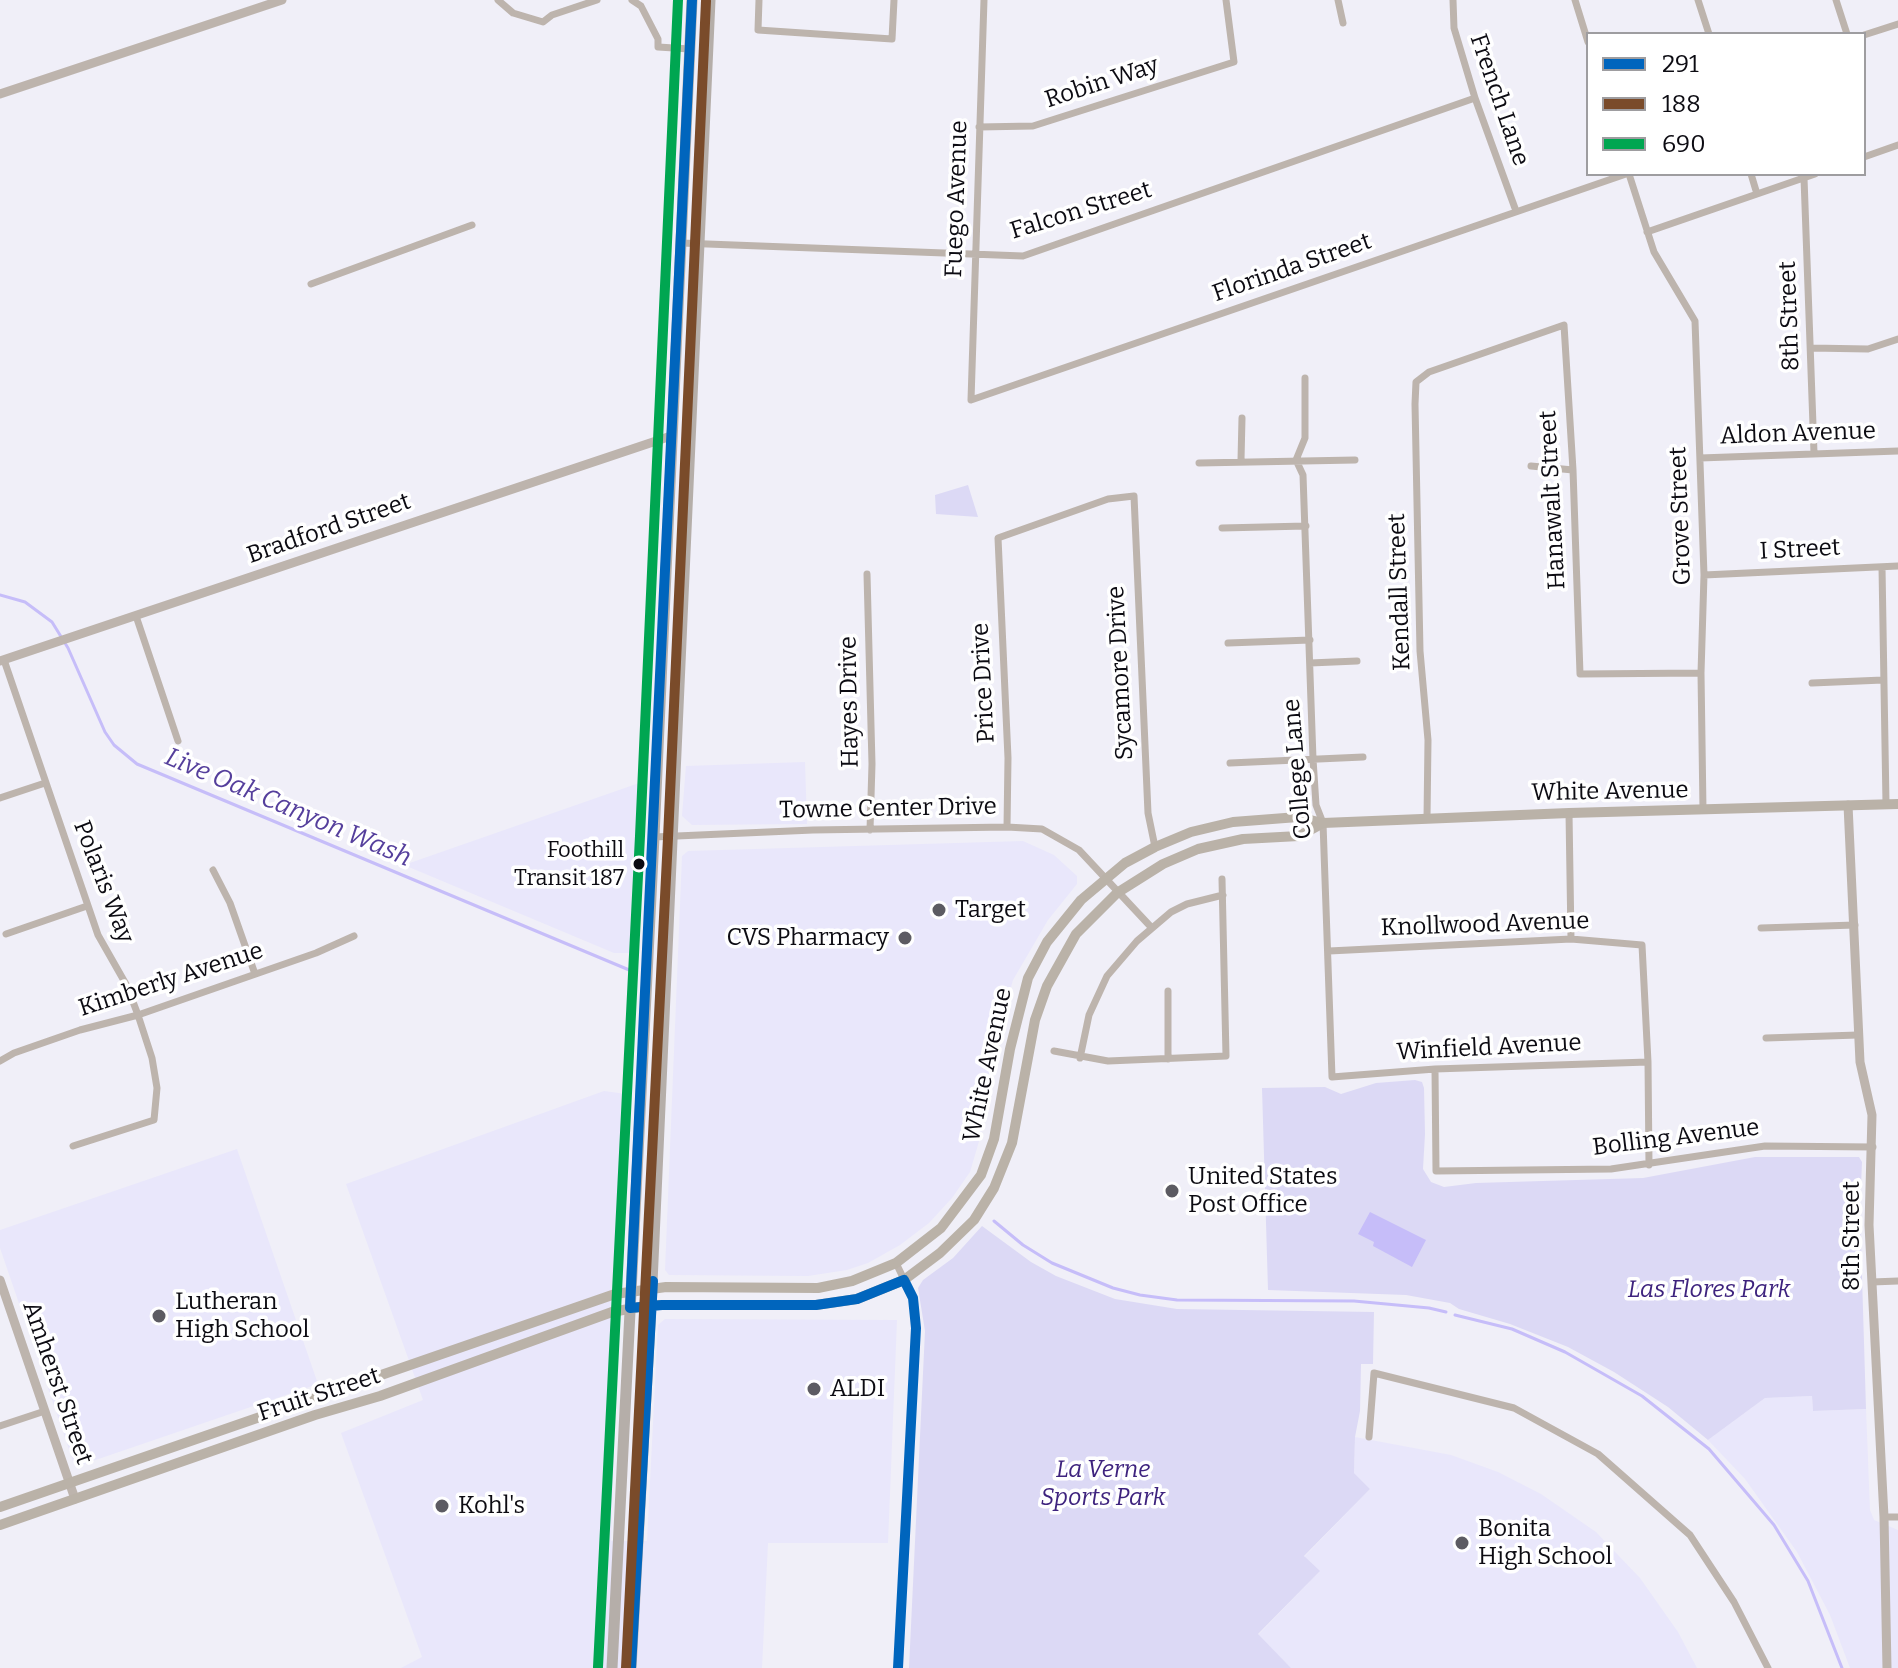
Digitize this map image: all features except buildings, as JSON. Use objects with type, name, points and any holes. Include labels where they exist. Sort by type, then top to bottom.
[{"type":"main road","points":[[612,1668],[692,0]]},
{"type":"main road","points":[[631,1668],[652,1288],[710,0]]},
{"type":"main road","name":"White Avenue","points":[[631,1291],[652,1288],[818,1288],[852,1281],[896,1263],[941,1228],[981,1175],[994,1139],[1010,1049],[1028,978],[1047,942],[1081,900],[1125,863],[1191,832],[1233,822],[1298,817],[1323,823],[1898,804]]},
{"type":"main road","name":"White Avenue","points":[[651,1305],[816,1305],[857,1299],[904,1280],[940,1253],[974,1220],[994,1188],[1012,1143],[1035,1020],[1047,986],[1076,934],[1117,893],[1163,864],[1198,849],[1243,839],[1299,836],[1323,823]]},
{"type":"main road","name":"Fruit Street","points":[[0,1507],[444,1352],[631,1291]]},
{"type":"main road","name":"Fruit Street","points":[[0,1525],[404,1387],[612,1312],[651,1305]]},
{"type":"street","points":[[0,94],[282,0]]},
{"type":"street","points":[[498,0],[513,13],[543,22],[552,15],[597,0]]},
{"type":"street","points":[[632,0],[641,6],[658,39],[658,47],[690,49]]},
{"type":"street","points":[[759,0],[758,30],[892,39],[894,0]]},
{"type":"street","name":"Fuego Avenue","points":[[971,400],[984,0]]},
{"type":"street","name":"Robin Way","points":[[979,127],[1033,126],[1234,62],[1226,0]]},
{"type":"street","points":[[1338,0],[1343,23]]},
{"type":"street","name":"French Lane","points":[[1453,0],[1454,28],[1475,98],[1516,211]]},
{"type":"street","points":[[1575,0],[1586,36]]},
{"type":"street","points":[[1698,0],[1708,32]]},
{"type":"street","points":[[1836,0],[1846,32]]},
{"type":"street","points":[[1866,34],[1898,24]]},
{"type":"street","name":"Falcon Street","points":[[681,243],[1023,256],[1475,98]]},
{"type":"street","points":[[1866,156],[1898,145]]},
{"type":"street","name":"Florinda Street","points":[[971,400],[1621,176]]},
{"type":"street","name":"Grove Street","points":[[1628,176],[1654,252],[1695,321],[1704,575],[1701,673],[1703,810]]},
{"type":"street","points":[[1752,176],[1757,194]]},
{"type":"street","points":[[1647,232],[1810,176]]},
{"type":"street","name":"8th Street","points":[[1804,178],[1814,453]]},
{"type":"street","points":[[311,284],[472,225]]},
{"type":"street","name":"Hanawalt Street","points":[[1429,372],[1564,325],[1580,674],[1701,673]]},
{"type":"street","points":[[1811,348],[1868,349],[1898,339]]},
{"type":"street","name":"Kendall Street","points":[[1427,818],[1428,740],[1420,651],[1415,404],[1416,382],[1429,372]]},
{"type":"street","points":[[1296,460],[1305,438],[1305,378]]},
{"type":"street","points":[[1241,460],[1242,418]]},
{"type":"street","name":"Bradford Street","points":[[2,660],[671,436]]},
{"type":"street","name":"Aldon Avenue","points":[[1700,458],[1898,451]]},
{"type":"street","name":"College Lane","points":[[1296,460],[1303,475],[1306,526],[1313,759],[1316,805],[1323,823],[1332,1077]]},
{"type":"street","points":[[1199,463],[1355,460]]},
{"type":"street","points":[[1531,466],[1573,470]]},
{"type":"street","name":"Price Drive","points":[[1007,827],[1008,758],[998,538],[1108,499],[1134,496]]},
{"type":"street","name":"Sycamore Drive","points":[[1134,496],[1148,813],[1155,847]]},
{"type":"street","points":[[1222,528],[1306,526]]},
{"type":"street","name":"I Street","points":[[1704,575],[1898,566]]},
{"type":"street","points":[[1882,567],[1886,804]]},
{"type":"street","name":"Hayes Drive","points":[[867,574],[872,764],[870,830]]},
{"type":"street","points":[[136,616],[178,741]]},
{"type":"street","points":[[1228,643],[1310,640]]},
{"type":"street","name":"Polaris Way","points":[[2,660],[98,935],[127,986],[138,1015],[152,1058],[157,1088],[154,1120],[73,1146]]},
{"type":"street","points":[[1310,663],[1357,661]]},
{"type":"street","points":[[1812,683],[1883,680]]},
{"type":"street","points":[[1230,763],[1363,757]]},
{"type":"street","points":[[0,798],[45,783]]},
{"type":"street","name":"8th Street","points":[[1848,805],[1858,1035],[1861,1070],[1872,1115],[1869,1225],[1884,1517],[1887,1668]]},
{"type":"street","points":[[1569,813],[1571,939]]},
{"type":"street","name":"Towne Center Drive","points":[[654,837],[774,831],[1042,829],[1079,850],[1151,927]]},
{"type":"street","points":[[213,870],[230,903],[255,974]]},
{"type":"street","points":[[1054,1051],[1108,1061],[1226,1056],[1222,879]]},
{"type":"street","points":[[1080,1058],[1089,1015],[1107,976],[1151,927],[1187,904],[1223,895]]},
{"type":"street","points":[[6,934],[87,906]]},
{"type":"street","points":[[1761,928],[1855,925]]},
{"type":"street","name":"Kimberly Avenue","points":[[0,1061],[14,1053],[80,1030],[138,1015],[316,953],[354,936]]},
{"type":"street","name":"Knollwood Avenue","points":[[1329,951],[1571,939],[1642,945],[1648,1062]]},
{"type":"street","points":[[1168,991],[1168,1059]]},
{"type":"street","points":[[1766,1038],[1858,1035]]},
{"type":"street","points":[[1648,1062],[1649,1165]]},
{"type":"street","name":"Winfield Avenue","points":[[1332,1077],[1435,1069],[1648,1062]]},
{"type":"street","name":"Bolling Avenue","points":[[1435,1069],[1436,1171],[1611,1169],[1765,1146],[1873,1147]]},
{"type":"street","points":[[896,1263],[913,1298],[916,1328],[898,1668]]},
{"type":"street","name":"Amherst Street","points":[[0,1280],[75,1499]]},
{"type":"street","points":[[1872,1282],[1898,1281]]},
{"type":"street","points":[[1369,1437],[1374,1373],[1514,1408],[1598,1454],[1690,1535],[1734,1602],[1768,1668]]},
{"type":"street","points":[[0,1426],[45,1411]]},
{"type":"street","points":[[1884,1517],[1898,1517]]},
{"type":"shaded area","points":[[805,762],[807,824],[692,825],[682,816],[686,766]]},
{"type":"shaded area","points":[[642,782],[636,953],[614,953],[404,865]]},
{"type":"shaded area","points":[[1023,841],[1054,855],[1077,876],[1077,884],[1048,920],[1013,980],[1001,1024],[980,1138],[970,1172],[952,1198],[929,1223],[900,1245],[868,1263],[847,1270],[808,1276],[669,1275],[665,1270],[682,856],[688,851]]},
{"type":"shaded area","points":[[604,1091],[626,1094],[611,1541],[647,1541],[658,1325],[665,1319],[897,1320],[888,1543],[768,1543],[762,1668],[401,1668],[422,1657],[341,1433],[423,1400],[346,1184]]},
{"type":"shaded area","name":"Lutheran High School","points":[[237,1149],[318,1384],[75,1467],[0,1248],[0,1230]]},
{"type":"shaded area","points":[[1370,1212],[1426,1240],[1412,1267],[1373,1246],[1374,1242],[1358,1234]]},
{"type":"shaded area","points":[[1812,1396],[1813,1411],[1866,1409],[1870,1510],[1874,1520],[1898,1530],[1898,1668],[1850,1668],[1830,1615],[1797,1552],[1745,1479],[1708,1440],[1765,1398]]},
{"type":"shaded area","name":"Bonita High School","points":[[1355,1437],[1451,1455],[1498,1472],[1541,1494],[1596,1532],[1640,1578],[1678,1632],[1697,1668],[1291,1668],[1258,1635],[1319,1572],[1304,1557],[1370,1489],[1354,1473]]},
{"type":"green space","points":[[968,485],[978,517],[936,514],[935,495]]},
{"type":"green space","name":"Las Flores Park","points":[[1422,1082],[1424,1088],[1423,1169],[1431,1182],[1444,1187],[1476,1183],[1643,1178],[1755,1157],[1859,1157],[1862,1162],[1860,1210],[1866,1409],[1813,1411],[1812,1396],[1765,1398],[1708,1440],[1668,1407],[1568,1347],[1510,1324],[1459,1309],[1450,1303],[1406,1295],[1268,1290],[1262,1088],[1325,1087],[1341,1094],[1376,1083]]},
{"type":"green space","name":"La Verne Sports Park","points":[[982,1226],[1056,1276],[1115,1299],[1177,1309],[1374,1312],[1373,1364],[1361,1364],[1354,1473],[1370,1489],[1304,1556],[1320,1571],[1258,1634],[1291,1668],[909,1668],[925,1331],[918,1288],[923,1280],[953,1258]]},
{"type":"waterway","name":"Live Oak Canyon Wash","points":[[0,595],[25,602],[52,622],[68,648],[105,732],[114,745],[137,764],[634,972]]},
{"type":"waterway","points":[[994,1221],[1023,1245],[1052,1263],[1113,1288],[1140,1295],[1177,1300],[1354,1301],[1446,1312]]},
{"type":"waterway","points":[[1455,1315],[1512,1329],[1565,1352],[1642,1396],[1709,1449],[1774,1525],[1808,1581],[1842,1668]]},
{"type":"transit line","name":"690","points":[[598,1667],[678,0]]},
{"type":"transit line","name":"291","points":[[692,0],[630,1308],[662,1305],[816,1305],[857,1299],[904,1280],[913,1298],[916,1328],[898,1668]]},
{"type":"transit line","name":"188","points":[[626,1668],[706,1]]},
{"type":"transit line","name":"291","points":[[631,1668],[653,1281]]},
{"type":"place","name":"Foothill Transit 187","points":[[639,864]]},
{"type":"place","name":"Target","points":[[939,910]]},
{"type":"place","name":"CVS Pharmacy","points":[[905,938]]},
{"type":"place","name":"United States Post Office","points":[[1172,1191]]},
{"type":"place","name":"Lutheran High School","points":[[159,1316]]},
{"type":"place","name":"ALDI","points":[[814,1389]]},
{"type":"place","name":"Kohl's","points":[[442,1506]]},
{"type":"place","name":"Bonita High School","points":[[1462,1543]]}]
